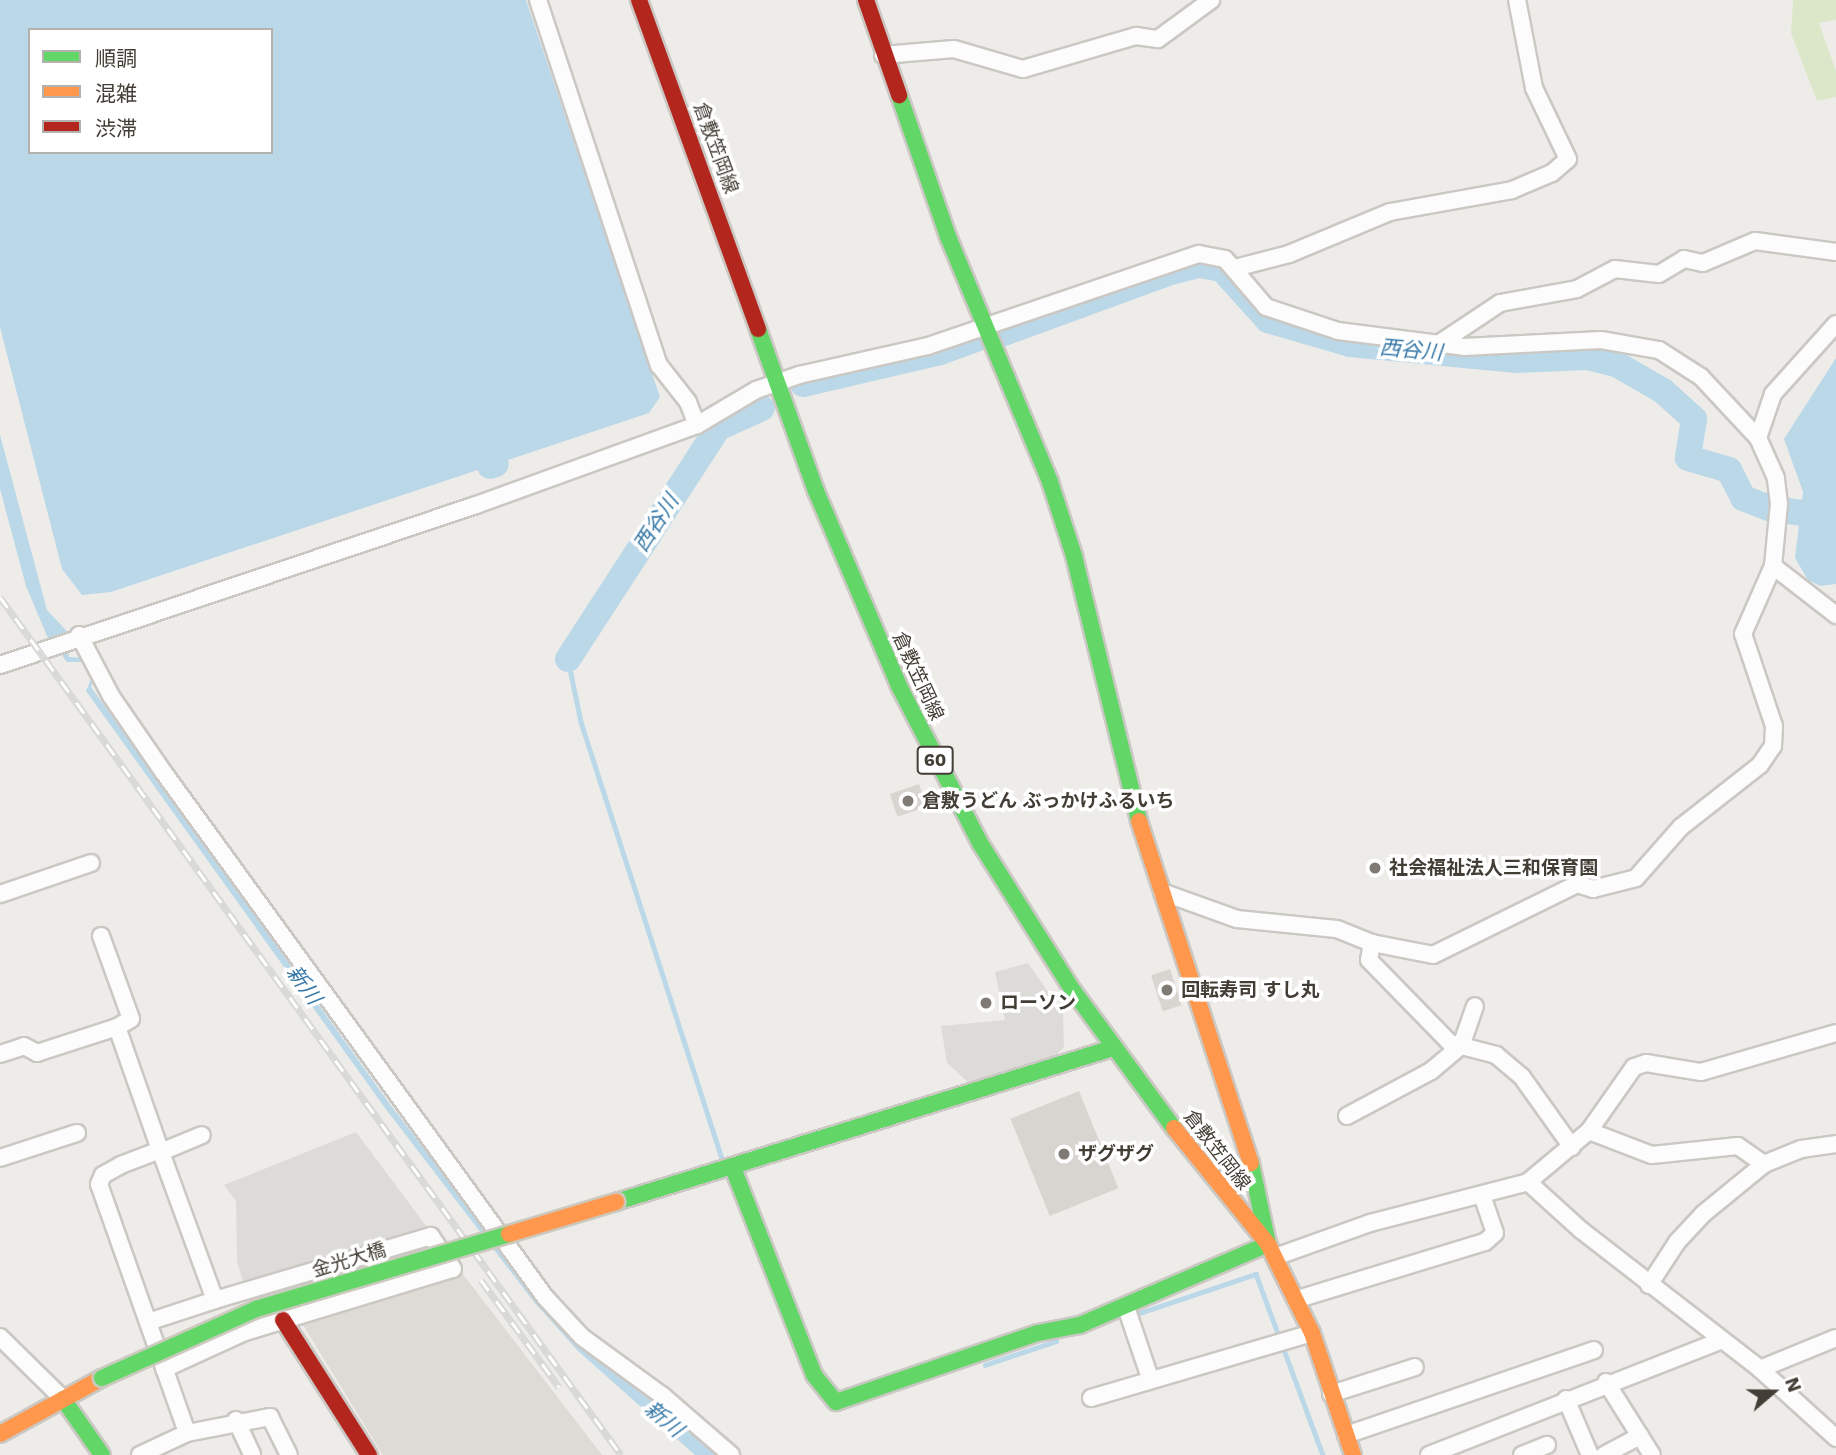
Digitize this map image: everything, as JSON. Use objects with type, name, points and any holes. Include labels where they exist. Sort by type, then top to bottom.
[{"type":"street","points":[[538,0],[659,365],[688,402],[697,425]]},
{"type":"street","name":"倉敷笠岡線","points":[[639,0],[776,383],[864,608],[936,761],[980,843],[1113,1048],[1272,1251],[1298,1299],[1312,1333],[1353,1455]]},
{"type":"street","points":[[866,0],[883,55],[1073,556],[1126,775],[1161,892],[1250,1160],[1272,1251]]},
{"type":"street","points":[[883,55],[954,49],[1023,69],[1136,36],[1158,39],[1211,0]]},
{"type":"street","points":[[1235,268],[1289,254],[1390,212],[1512,190],[1552,173],[1568,159],[1534,88],[1517,0]]},
{"type":"street","points":[[1440,343],[1500,303],[1577,289],[1615,269],[1659,274],[1684,259],[1703,263],[1755,241],[1836,253]]},
{"type":"street","points":[[0,665],[79,635],[476,505],[697,425],[776,383],[986,326],[1199,254],[1215,253],[1235,268],[1266,307],[1296,321],[1364,336],[1440,343],[1601,340],[1659,350],[1701,377],[1758,438],[1776,478],[1779,504],[1773,566],[1743,634],[1774,726],[1773,746],[1760,765],[1681,828],[1636,878],[1593,889],[1577,884],[1433,955],[1372,943],[1337,929],[1237,919],[1161,892]]},
{"type":"street","points":[[1758,438],[1773,394],[1836,324]]},
{"type":"street","points":[[1773,566],[1836,615]]},
{"type":"street","points":[[79,635],[111,696],[163,773],[545,1297],[582,1337],[663,1396],[730,1455]]},
{"type":"street","points":[[0,894],[91,863]]},
{"type":"street","points":[[0,1054],[24,1046],[37,1053],[117,1027],[131,1019],[101,936]]},
{"type":"street","points":[[1372,943],[1369,960],[1450,1043],[1496,1055],[1522,1077],[1572,1147]]},
{"type":"street","points":[[1347,1116],[1431,1071],[1461,1046],[1475,1006]]},
{"type":"street","points":[[117,1027],[215,1300]]},
{"type":"street","points":[[727,1170],[814,1375],[836,1402],[1128,1314],[1272,1251],[1370,1223],[1483,1198],[1528,1182],[1589,1131],[1634,1067],[1646,1063],[1701,1072],[1836,1033]]},
{"type":"street","name":"金光大橋","points":[[0,1434],[102,1378],[256,1309],[727,1170],[1113,1048]]},
{"type":"street","points":[[1589,1131],[1652,1155],[1738,1146],[1764,1164]]},
{"type":"street","points":[[0,1158],[76,1133]]},
{"type":"street","points":[[187,1433],[99,1184],[103,1175],[121,1165],[202,1135]]},
{"type":"street","points":[[1649,1285],[1676,1242],[1703,1214],[1764,1164],[1801,1149],[1836,1144]]},
{"type":"street","points":[[1528,1182],[1649,1285],[1760,1369],[1836,1438]]},
{"type":"street","points":[[1298,1299],[1485,1242],[1495,1233],[1483,1198]]},
{"type":"street","points":[[148,1322],[431,1236],[453,1269],[283,1320],[164,1368]]},
{"type":"street","points":[[260,1286],[369,1455]]},
{"type":"street","points":[[1128,1314],[1150,1378]]},
{"type":"street","points":[[1091,1398],[1279,1340],[1312,1333]]},
{"type":"street","points":[[0,1337],[102,1455]]},
{"type":"street","points":[[1760,1369],[1836,1338]]},
{"type":"street","points":[[1429,1455],[1477,1449],[1566,1399],[1720,1341]]},
{"type":"street","points":[[1346,1436],[1594,1350]]},
{"type":"street","points":[[1331,1394],[1415,1367]]},
{"type":"street","points":[[1606,1382],[1652,1455]]},
{"type":"street","points":[[1566,1399],[1590,1455]]},
{"type":"street","points":[[140,1455],[187,1433],[236,1420],[270,1417],[289,1455]]},
{"type":"street","points":[[236,1420],[252,1455]]},
{"type":"street","points":[[1604,1455],[1640,1436]]},
{"type":"street","points":[[1522,1455],[1547,1445]]},
{"type":"shaded area","points":[[1028,963],[1063,1013],[1064,1047],[1054,1058],[969,1083],[947,1063],[941,1026],[1005,1020],[995,972]]},
{"type":"shaded area","points":[[356,1132],[430,1231],[244,1285],[237,1261],[236,1201],[224,1185]]},
{"type":"shaded area","points":[[462,1273],[602,1455],[383,1455],[300,1320]]},
{"type":"green space","points":[[1793,0],[1836,0],[1836,20],[1819,23],[1836,71],[1836,97],[1817,101],[1791,33]]},
{"type":"water","points":[[0,0],[526,0],[660,397],[649,413],[111,592],[82,595],[62,569],[0,327]]},
{"type":"water","points":[[1836,358],[1836,584],[1820,586],[1808,580],[1795,558],[1803,492],[1784,439]]},
{"type":"water","name":"新川","points":[[0,435],[47,610],[76,641],[67,648],[69,657],[85,658],[96,675],[91,687],[389,1103],[545,1307],[722,1455],[695,1455],[577,1350],[534,1302],[385,1108],[86,691],[93,674],[83,662],[67,662],[47,636],[26,586],[0,489]]},
{"type":"building","name":"倉敷うどん ぶっかけふるいち","points":[[919,784],[927,807],[898,817],[890,794]]},
{"type":"building","name":"回転寿司 すし丸","points":[[1170,969],[1182,1005],[1163,1011],[1151,975]]},
{"type":"building","name":"ザグザグ","points":[[1079,1091],[1118,1188],[1050,1216],[1010,1119]]},
{"type":"waterway","name":"西谷川","points":[[1004,333],[1171,272],[1199,265],[1222,269],[1268,320],[1350,344],[1516,360],[1587,357],[1618,365],[1663,391],[1694,419],[1688,458],[1729,470],[1743,498],[1771,509]]},
{"type":"waterway","name":"西谷川","points":[[803,384],[940,352],[982,337]]},
{"type":"waterway","name":"西谷川","points":[[568,659],[718,428],[762,408]]},
{"type":"waterway","points":[[490,466],[496,464]]},
{"type":"waterway","name":"西谷川","points":[[1787,511],[1811,514],[1836,502]]},
{"type":"waterway","points":[[568,659],[581,722],[723,1162]]},
{"type":"waterway","points":[[1131,1316],[1256,1274],[1280,1339]]},
{"type":"waterway","points":[[985,1365],[1056,1341]]},
{"type":"waterway","points":[[1283,1347],[1323,1455]]},
{"type":"railway","points":[[0,597],[621,1455]]},
{"type":"railway","points":[[481,1280],[559,1387]]},
{"type":"traffic: fast","points":[[899,95],[949,239],[1050,482],[1074,556],[1139,821]]},
{"type":"traffic: fast","points":[[758,329],[816,491],[899,686],[980,843],[1074,992],[1174,1128]]},
{"type":"traffic: fast","points":[[616,1202],[1113,1048]]},
{"type":"traffic: fast","points":[[733,1168],[814,1375],[836,1402],[1038,1333],[1080,1325],[1268,1244],[1251,1163]]},
{"type":"traffic: fast","points":[[102,1378],[256,1309],[509,1234]]},
{"type":"traffic: fast","points":[[63,1399],[102,1455]]},
{"type":"traffic: slow","points":[[1139,821],[1251,1163]]},
{"type":"traffic: slow","points":[[1174,1128],[1268,1244],[1312,1333],[1353,1455]]},
{"type":"traffic: slow","points":[[509,1234],[616,1202]]},
{"type":"traffic: slow","points":[[0,1434],[102,1378]]},
{"type":"traffic: jam","points":[[639,0],[758,329]]},
{"type":"traffic: jam","points":[[866,0],[899,95]]},
{"type":"traffic: jam","points":[[283,1320],[369,1455]]},
{"type":"place","name":"倉敷うどん ぶっかけふるいち","points":[[908,801]]},
{"type":"place","name":"社会福祉法人三和保育園","points":[[1375,868]]},
{"type":"place","name":"回転寿司 すし丸","points":[[1167,990]]},
{"type":"place","name":"ローソン","points":[[986,1003]]},
{"type":"place","name":"ザグザグ","points":[[1064,1154]]}]
